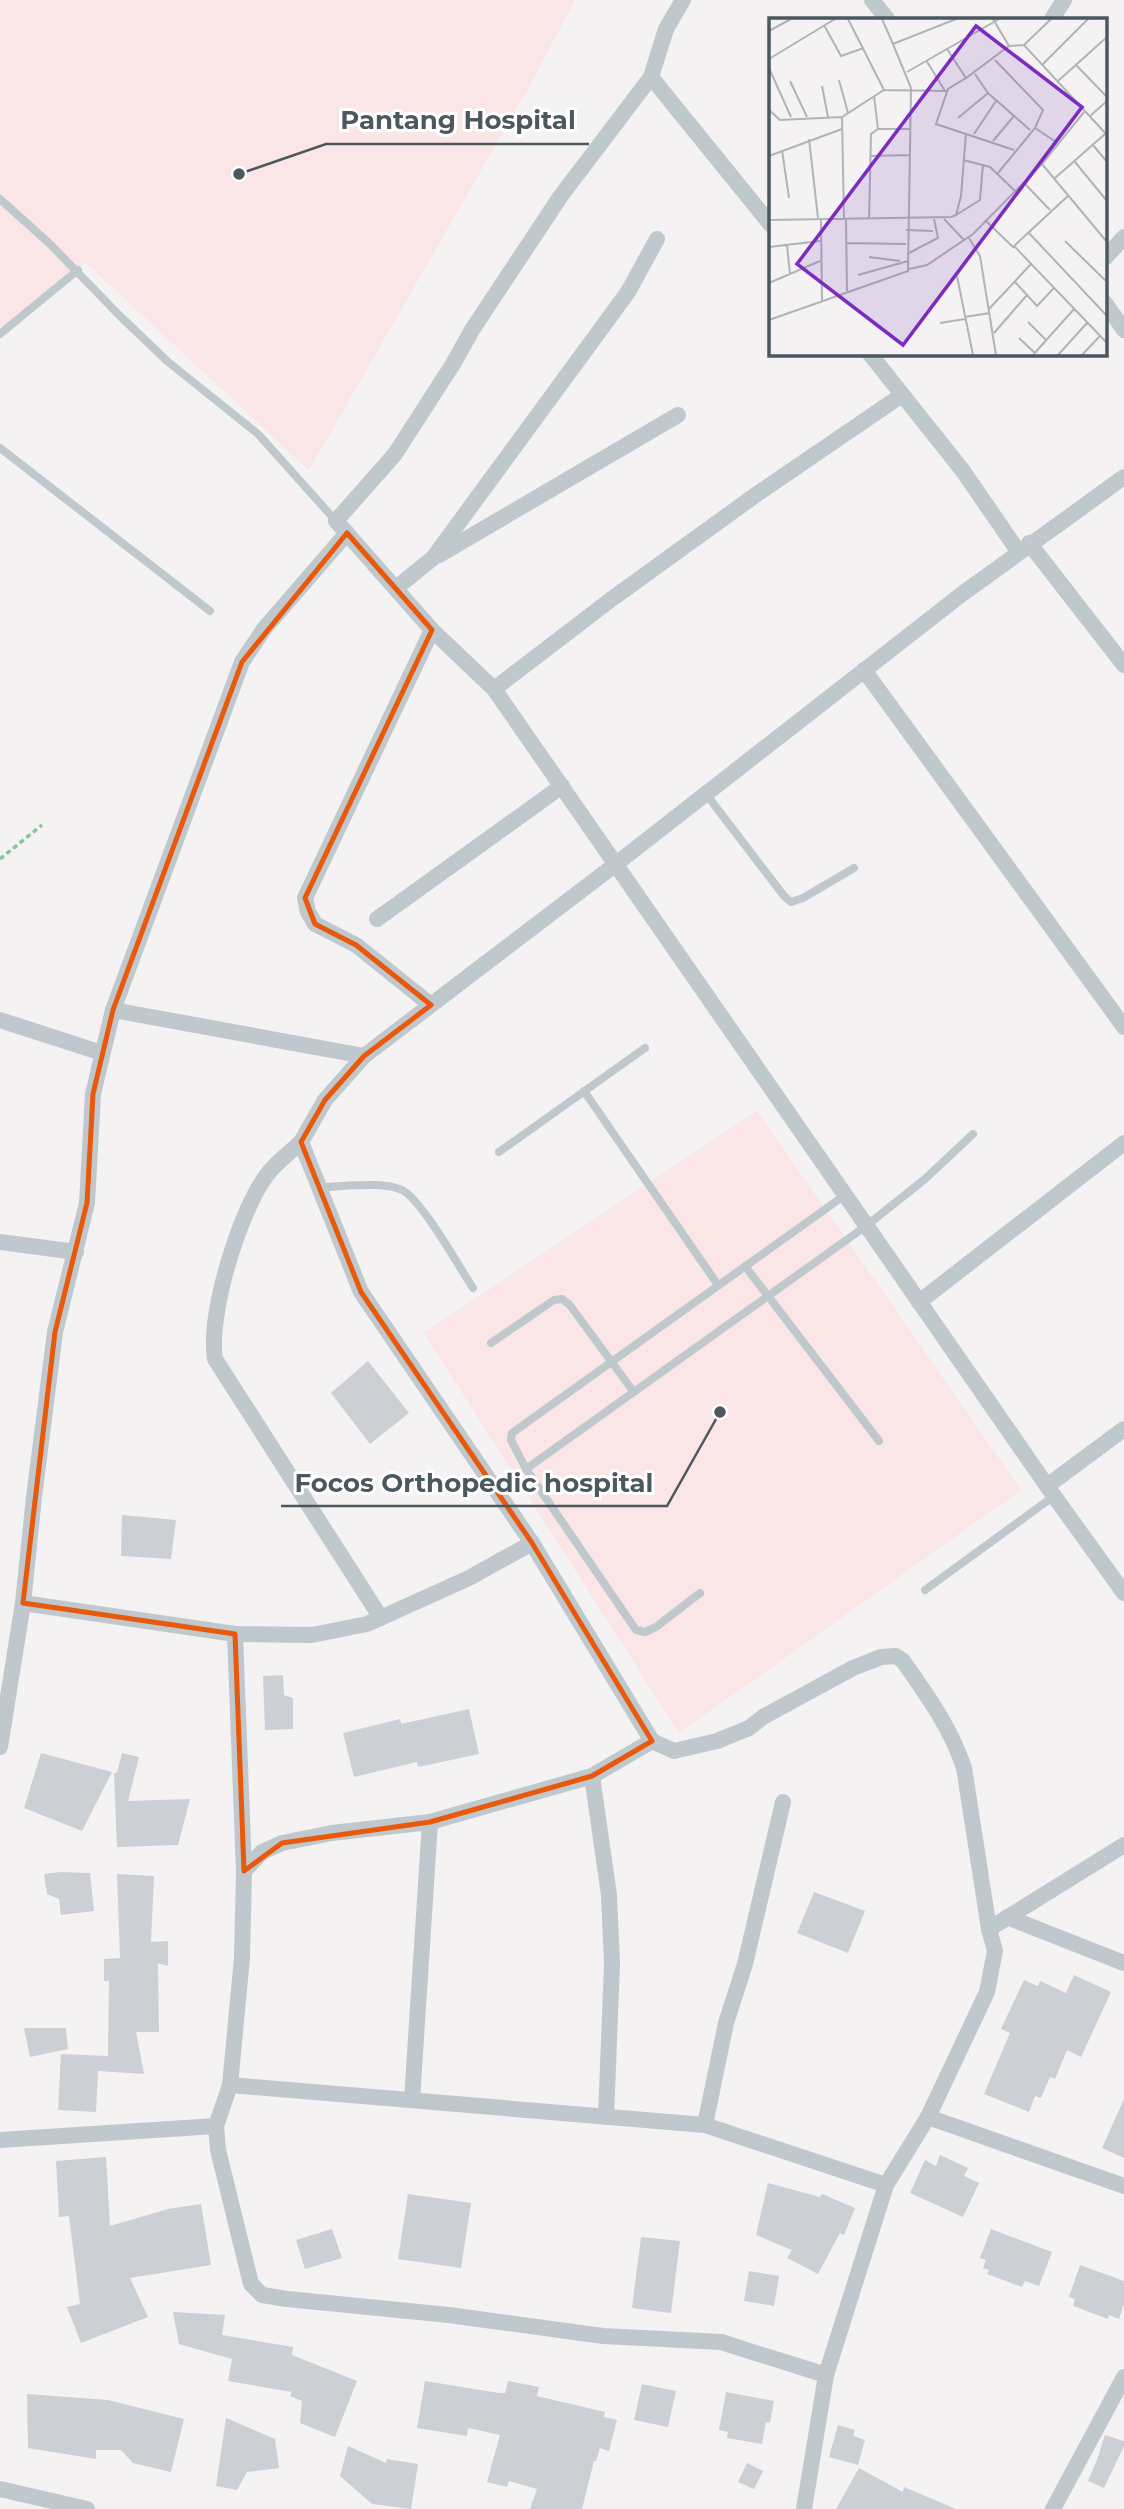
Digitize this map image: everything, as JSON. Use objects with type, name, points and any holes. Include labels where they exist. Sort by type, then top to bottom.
[{"type":"street","points":[[0,1747],[4,1698],[23,1603],[55,1332],[87,1203],[93,1094],[102,1053],[113,1010],[242,662],[395,454],[553,206],[651,77],[666,29],[682,0]]},
{"type":"street","points":[[872,0],[886,18]]},
{"type":"street","points":[[1053,18],[1064,0]]},
{"type":"street","points":[[651,77],[769,223]]},
{"type":"street","points":[[1106,257],[1124,237]]},
{"type":"street","points":[[433,558],[628,292],[657,239]]},
{"type":"street","points":[[1106,304],[1124,330]]},
{"type":"street","points":[[871,355],[1024,547],[1124,665]]},
{"type":"street","points":[[494,690],[613,598],[902,395]]},
{"type":"street","points":[[396,588],[433,558],[678,415]]},
{"type":"street","points":[[381,1618],[215,1359],[212,1342],[233,1248],[255,1194],[267,1174],[302,1142],[325,1100],[364,1056],[1024,547],[1124,477]]},
{"type":"street","points":[[341,527],[432,629],[494,690],[1050,1491],[1124,1593]]},
{"type":"street","points":[[430,1005],[356,945],[315,924],[308,912],[305,898],[432,629]]},
{"type":"street","points":[[864,670],[1124,1027]]},
{"type":"street","points":[[377,919],[562,786]]},
{"type":"street","points":[[113,1010],[364,1056]]},
{"type":"street","points":[[0,1020],[102,1053]]},
{"type":"street","points":[[302,1142],[361,1292],[532,1543],[652,1741],[674,1751],[717,1741],[749,1728],[763,1717],[853,1668],[881,1657],[896,1657],[903,1661],[936,1709],[958,1749],[964,1768],[995,1951],[987,1992],[928,2117],[886,2185],[825,2375],[804,2509]]},
{"type":"street","points":[[919,1302],[1124,1143]]},
{"type":"street","points":[[0,1242],[76,1252]]},
{"type":"street","points":[[1050,1491],[1124,1429]]},
{"type":"street","points":[[23,1603],[235,1634],[312,1635],[367,1624],[469,1578],[532,1543]]},
{"type":"street","points":[[235,1634],[244,1871],[242,1958],[230,2085],[216,2126],[218,2150],[251,2284],[262,2295],[449,2315],[603,2336],[721,2342],[825,2375]]},
{"type":"street","points":[[244,1871],[262,1853],[282,1843],[332,1833],[430,1822],[592,1776],[652,1741]]},
{"type":"street","points":[[592,1776],[609,1895],[612,1964],[606,2117]]},
{"type":"street","points":[[705,2125],[726,2023],[745,1964],[783,1802]]},
{"type":"street","points":[[412,2101],[430,1822]]},
{"type":"street","points":[[989,1928],[1124,1845]]},
{"type":"street","points":[[1007,1917],[1124,1964]]},
{"type":"street","points":[[230,2085],[705,2125],[886,2185]]},
{"type":"street","points":[[928,2117],[1124,2186]]},
{"type":"street","points":[[0,2140],[216,2126]]},
{"type":"street","points":[[1054,2509],[1124,2376]]},
{"type":"street","points":[[0,2490],[87,2509]]},
{"type":"lane","points":[[0,199],[78,271],[167,361],[258,434],[341,527]]},
{"type":"lane","points":[[0,334],[78,271]]},
{"type":"lane","points":[[0,448],[211,611]]},
{"type":"lane","points":[[706,794],[791,902],[854,869]]},
{"type":"lane","points":[[499,1152],[645,1048]]},
{"type":"lane","points":[[584,1091],[718,1285]]},
{"type":"lane","points":[[527,1469],[866,1226],[925,1179],[973,1134]]},
{"type":"lane","points":[[320,1187],[387,1187],[403,1191],[418,1205],[473,1288]]},
{"type":"lane","points":[[700,1593],[656,1627],[645,1632],[636,1629],[527,1469],[510,1440],[512,1433],[845,1195]]},
{"type":"lane","points":[[745,1266],[879,1441]]},
{"type":"lane","points":[[491,1343],[554,1300],[562,1299],[569,1304],[633,1391]]},
{"type":"lane","points":[[925,1590],[1050,1491]]},
{"type":"path","points":[[0,859],[41,825]]},
{"type":"highlighted area","points":[[347,533],[432,630],[305,898],[315,924],[356,945],[431,1005],[364,1056],[325,1100],[301,1142],[361,1292],[532,1543],[652,1741],[592,1776],[430,1822],[282,1843],[244,1871],[235,1634],[23,1603],[55,1332],[87,1203],[93,1094],[113,1010],[242,662]]},
{"type":"shaded area","points":[[0,0],[575,0],[529,87],[309,470],[85,262],[0,331]]},
{"type":"shaded area","points":[[757,1111],[1021,1490],[679,1733],[424,1333]]},
{"type":"building","points":[[368,1361],[409,1413],[370,1444],[331,1393]]},
{"type":"building","points":[[122,1515],[176,1520],[171,1559],[121,1556]]},
{"type":"building","points":[[283,1675],[284,1695],[293,1698],[293,1729],[265,1730],[263,1676]]},
{"type":"building","points":[[469,1709],[479,1754],[418,1767],[417,1762],[354,1777],[343,1733],[400,1719],[401,1724]]},
{"type":"building","points":[[41,1753],[112,1772],[82,1831],[24,1808]]},
{"type":"building","points":[[122,1753],[139,1757],[128,1801],[190,1799],[178,1845],[117,1847],[114,1773],[117,1773]]},
{"type":"building","points":[[90,1873],[94,1911],[61,1915],[59,1899],[47,1894],[44,1874]]},
{"type":"building","points":[[117,1874],[154,1876],[151,1942],[168,1941],[168,1966],[158,1963],[159,2032],[136,2032],[144,2074],[98,2071],[96,2112],[58,2110],[61,2054],[108,2056],[109,1981],[104,1981],[104,1959],[120,1958]]},
{"type":"building","points":[[814,1892],[865,1911],[848,1953],[797,1933]]},
{"type":"building","points":[[1074,1975],[1111,1992],[1081,2057],[1067,2050],[1055,2079],[1050,2077],[1041,2098],[1035,2096],[1029,2112],[984,2094],[1010,2033],[1001,2029],[1024,1980],[1038,1986],[1040,1981],[1066,1993]]},
{"type":"building","points":[[24,2028],[66,2028],[68,2049],[30,2057]]},
{"type":"building","points":[[1124,2099],[1124,2158],[1102,2148]]},
{"type":"building","points":[[940,2155],[968,2168],[964,2176],[979,2183],[963,2217],[910,2193],[925,2160],[936,2166]]},
{"type":"building","points":[[106,2157],[110,2226],[168,2209],[201,2204],[211,2265],[130,2278],[148,2317],[81,2343],[67,2307],[80,2304],[69,2216],[59,2217],[56,2161]]},
{"type":"building","points":[[768,2183],[820,2197],[822,2194],[855,2208],[844,2235],[840,2233],[818,2274],[787,2258],[792,2250],[756,2235]]},
{"type":"building","points":[[408,2194],[471,2203],[461,2268],[398,2259]]},
{"type":"building","points":[[332,2229],[342,2258],[305,2269],[296,2240]]},
{"type":"building","points":[[991,2229],[1052,2252],[1039,2286],[1025,2281],[1022,2287],[987,2274],[989,2270],[983,2268],[986,2260],[980,2258]]},
{"type":"building","points":[[641,2237],[680,2241],[671,2313],[632,2308]]},
{"type":"building","points":[[1080,2265],[1124,2281],[1124,2304],[1119,2319],[1109,2315],[1108,2319],[1073,2306],[1075,2299],[1069,2297]]},
{"type":"building","points":[[749,2271],[779,2276],[774,2306],[744,2301]]},
{"type":"building","points":[[173,2312],[225,2315],[222,2335],[293,2347],[292,2355],[357,2381],[335,2437],[300,2423],[302,2401],[290,2396],[292,2392],[228,2381],[232,2359],[179,2344]]},
{"type":"building","points":[[425,2381],[499,2393],[505,2393],[508,2381],[539,2387],[537,2396],[605,2412],[604,2417],[617,2420],[609,2451],[600,2448],[594,2461],[582,2509],[530,2509],[537,2489],[509,2481],[507,2487],[487,2482],[500,2435],[468,2428],[467,2436],[417,2428]]},
{"type":"building","points":[[642,2384],[676,2391],[668,2427],[634,2420]]},
{"type":"building","points":[[726,2392],[774,2401],[762,2444],[727,2438],[728,2432],[719,2430]]},
{"type":"building","points":[[27,2394],[108,2400],[184,2419],[171,2472],[133,2463],[121,2450],[96,2450],[96,2459],[28,2448]]},
{"type":"building","points":[[226,2418],[275,2439],[279,2468],[247,2472],[237,2490],[216,2486]]},
{"type":"building","points":[[838,2425],[855,2430],[853,2436],[865,2440],[858,2465],[829,2457]]},
{"type":"building","points":[[1105,2435],[1124,2441],[1124,2446],[1104,2488],[1088,2481]]},
{"type":"building","points":[[348,2446],[386,2463],[387,2459],[418,2464],[411,2509],[372,2504],[340,2476]]},
{"type":"building","points":[[747,2463],[763,2471],[754,2489],[738,2482]]},
{"type":"building","points":[[859,2468],[903,2492],[904,2487],[956,2509],[836,2509]]},
{"type":"place","name":"Pantang Hospital","points":[[239,174]]},
{"type":"place","name":"Focos Orthopedic hospital","points":[[720,1412]]}]
